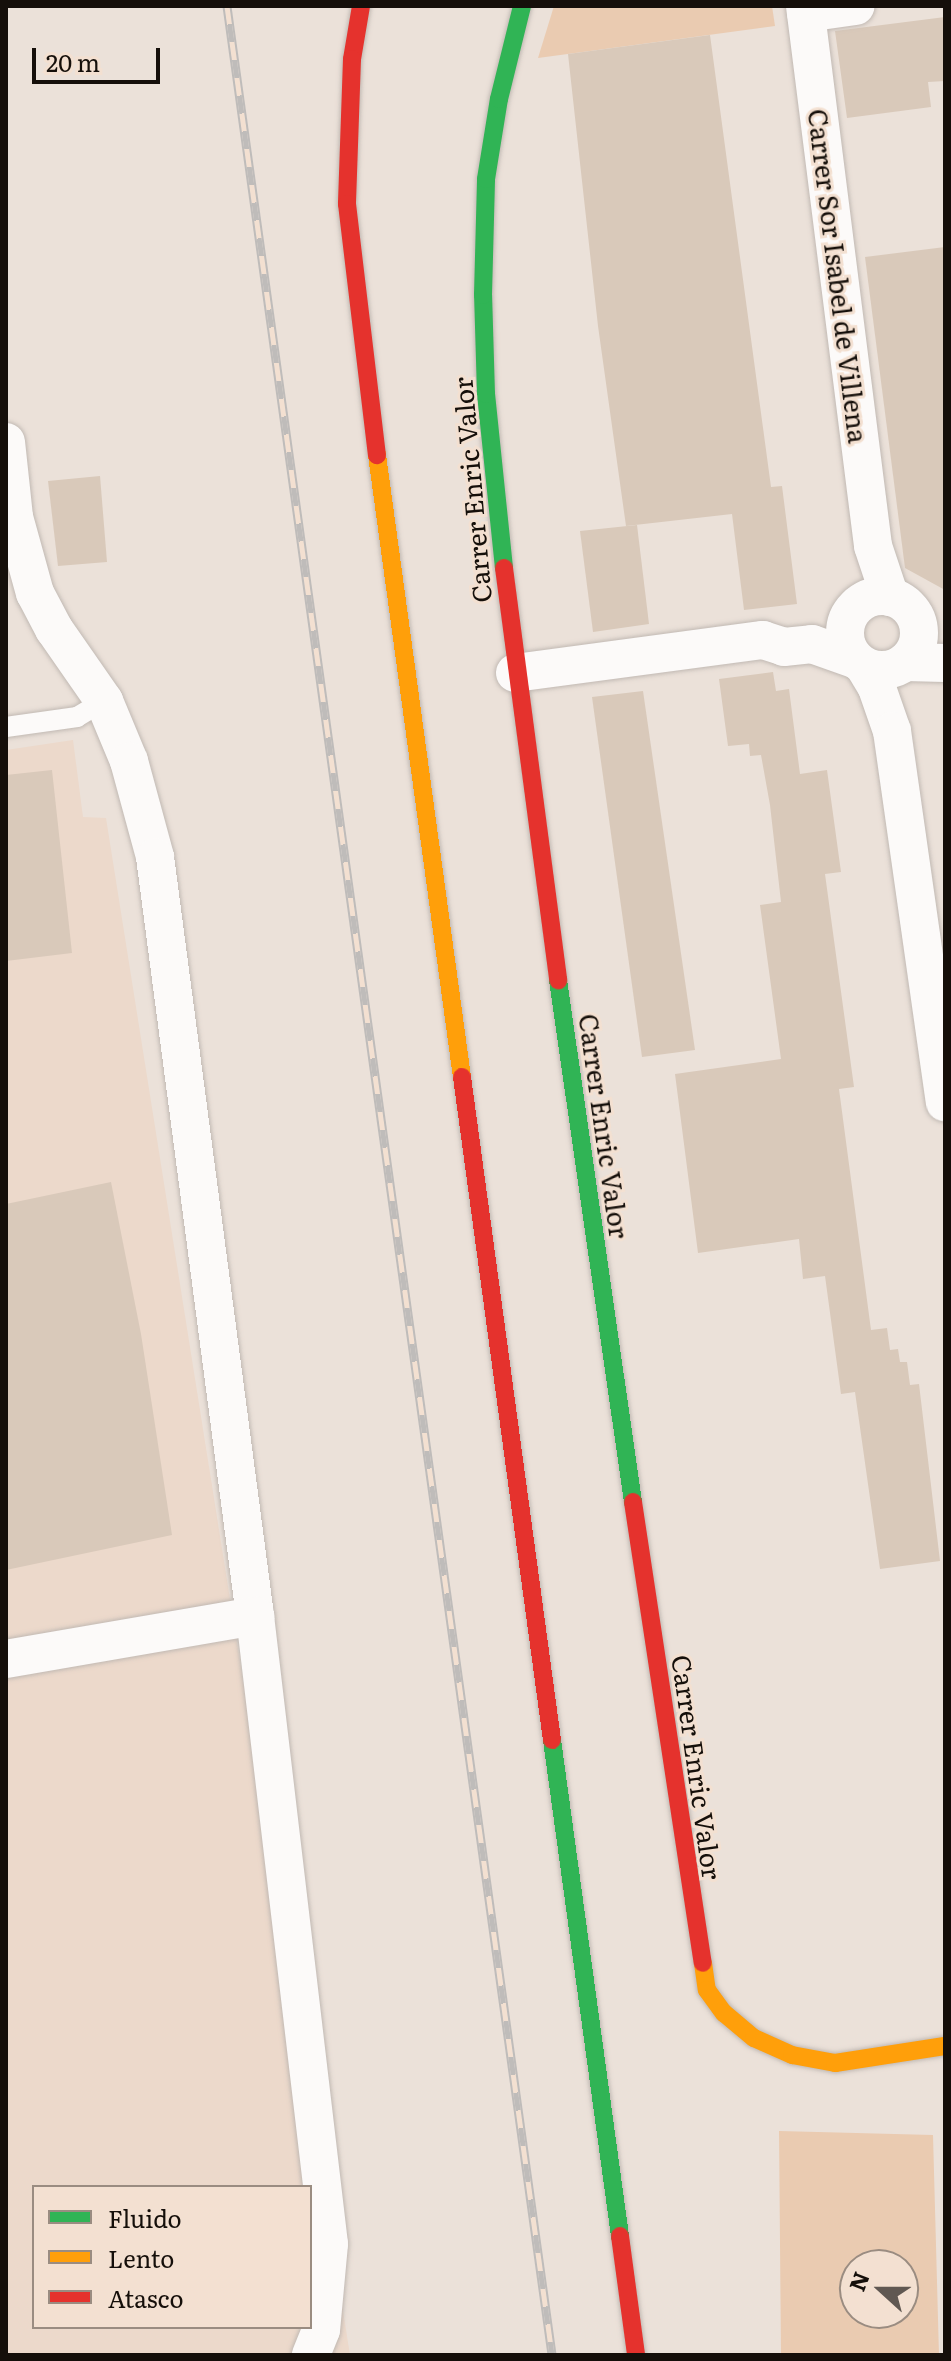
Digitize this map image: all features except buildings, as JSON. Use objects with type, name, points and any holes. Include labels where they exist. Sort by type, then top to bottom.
[{"type":"main road","points":[[361,6],[352,59],[347,141],[347,204],[353,276],[636,2355]]},
{"type":"main road","name":"Carrer Enric Valor","points":[[522,6],[489,153],[483,295],[486,394],[515,673],[605,1317],[707,1990],[724,2013],[754,2038],[792,2055],[835,2063],[945,2046]]},
{"type":"street","points":[[806,10],[856,6]]},
{"type":"street","name":"Carrer Sor Isabel de Villena","points":[[806,10],[873,546],[871,581],[874,605]]},
{"type":"street","points":[[6,442],[14,517],[35,593],[54,629],[104,701],[129,761],[155,857],[255,1616],[329,2244],[321,2330],[311,2355]]},
{"type":"street","points":[[763,640],[783,626],[835,621],[874,605],[910,609],[919,632],[917,645],[904,664],[892,731]]},
{"type":"street","points":[[874,605],[945,618]]},
{"type":"street","points":[[874,605],[845,638],[877,688],[892,731],[939,1014],[945,1102]]},
{"type":"street","points":[[515,673],[763,640],[784,647],[812,644],[884,671],[904,664],[945,663]]},
{"type":"street","points":[[6,1659],[255,1616]]},
{"type":"lane","points":[[6,727],[77,717],[104,701]]},
{"type":"shaded area","points":[[554,6],[772,6],[775,26],[538,58]]},
{"type":"shaded area","points":[[73,740],[83,817],[106,818],[350,2355],[6,2355],[6,750]]},
{"type":"shaded area","points":[[779,2131],[933,2135],[939,2355],[781,2355]]},
{"type":"railway","points":[[227,6],[552,2355]]},
{"type":"traffic: fast","points":[[504,568],[486,394],[483,295],[486,179],[499,99],[522,6]]},
{"type":"traffic: fast","points":[[558,980],[633,1502]]},
{"type":"traffic: fast","points":[[552,1740],[620,2236]]},
{"type":"traffic: slow","points":[[377,455],[462,1077]]},
{"type":"traffic: slow","points":[[703,1963],[707,1990],[724,2013],[754,2038],[792,2055],[835,2063],[945,2046]]},
{"type":"traffic: jam","points":[[361,6],[352,59],[347,204],[377,455]]},
{"type":"traffic: jam","points":[[504,568],[558,980]]},
{"type":"traffic: jam","points":[[462,1077],[552,1740]]},
{"type":"traffic: jam","points":[[633,1502],[703,1963]]},
{"type":"traffic: jam","points":[[620,2236],[636,2355]]}]
